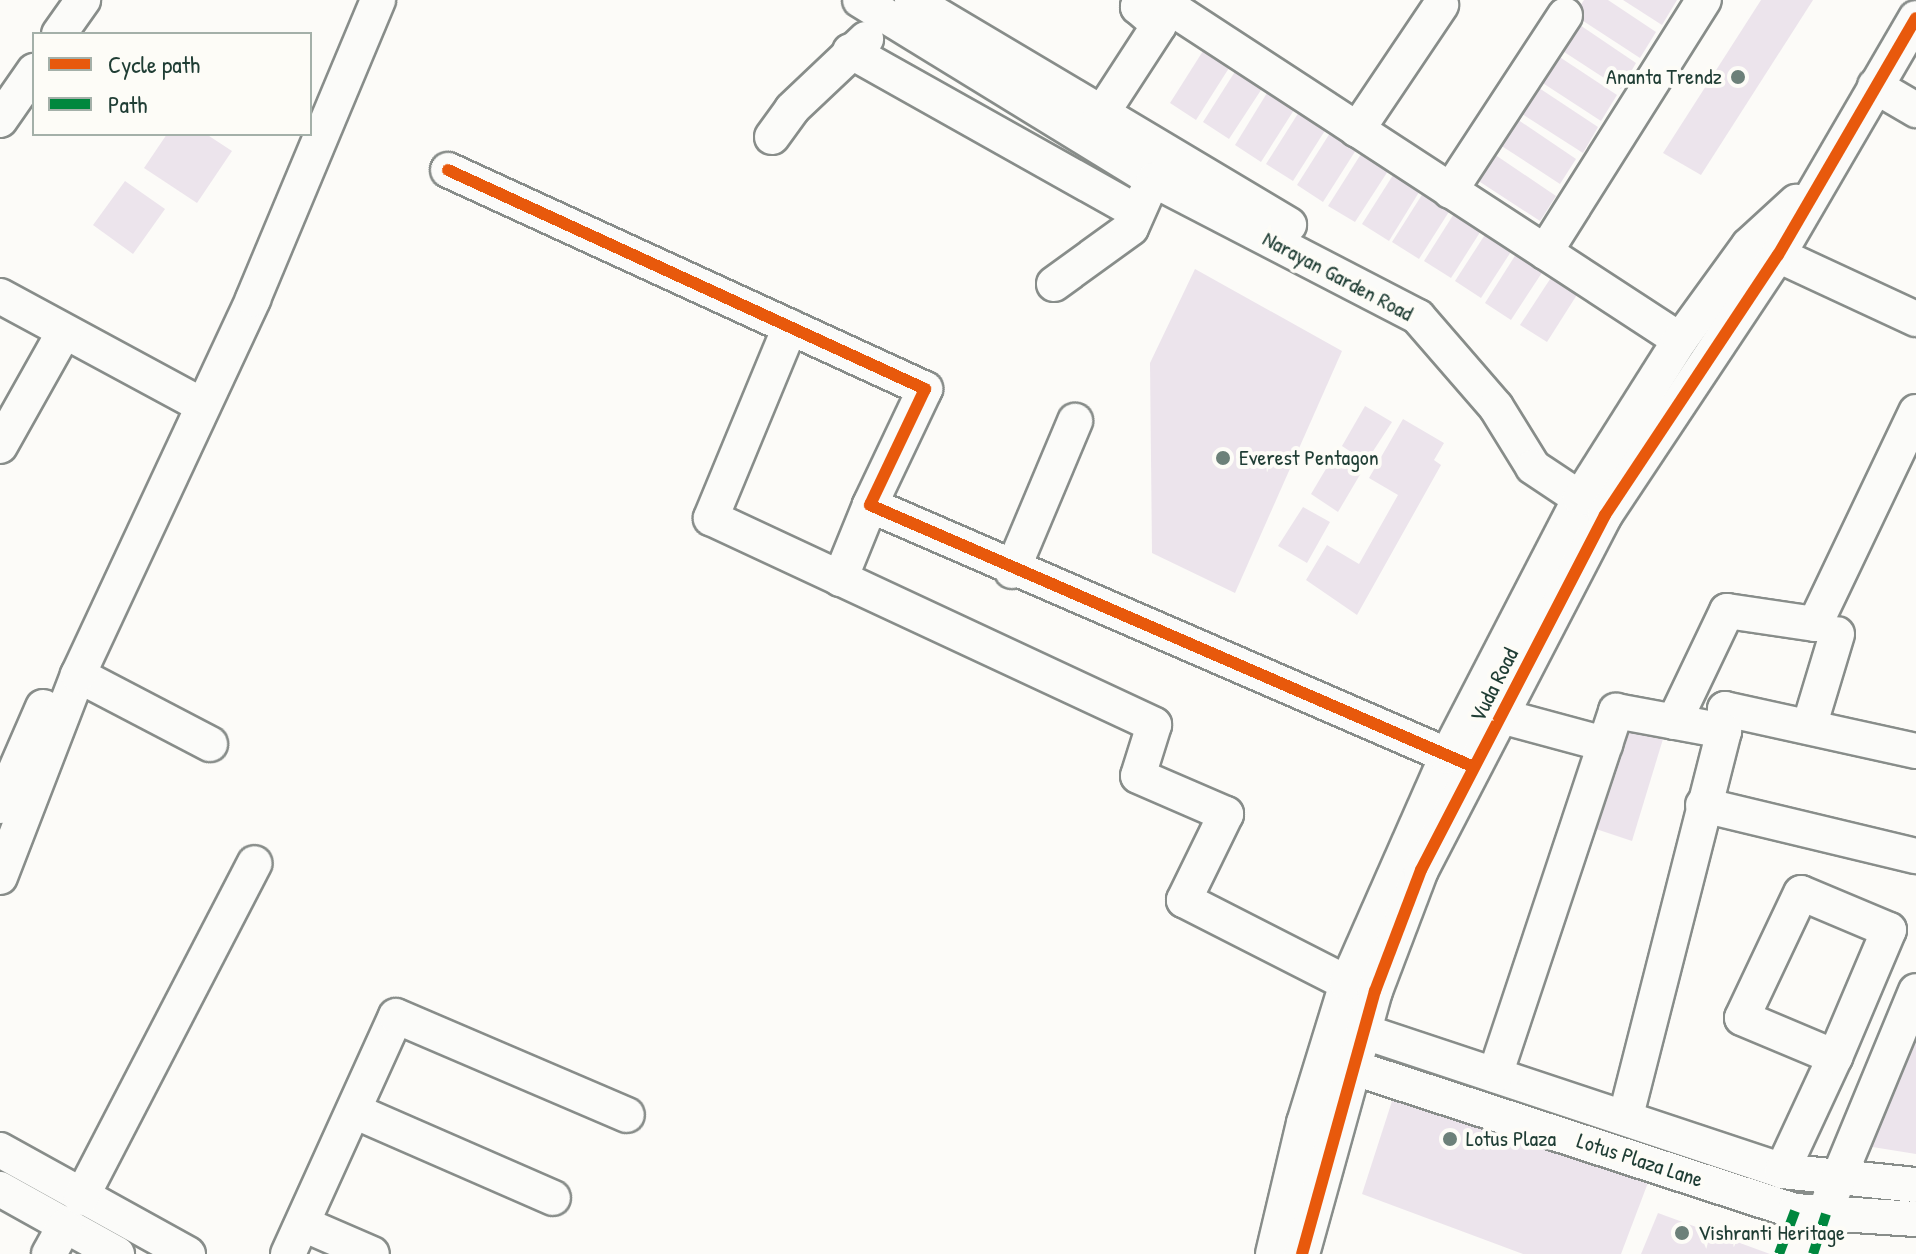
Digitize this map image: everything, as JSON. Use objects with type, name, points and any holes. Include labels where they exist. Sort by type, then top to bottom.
[{"type":"street","points":[[60,32],[83,0]]},
{"type":"street","points":[[312,109],[354,0]]},
{"type":"street","points":[[0,806],[76,623],[192,400],[253,299],[378,0]]},
{"type":"street","name":"Narayan Garden Road","points":[[860,0],[902,10],[1090,125],[1437,310],[1476,348],[1488,368],[1496,407]]},
{"type":"street","points":[[1545,252],[1704,0]]},
{"type":"street","points":[[1141,2],[1357,130],[1680,340]]},
{"type":"street","points":[[1090,125],[1159,25],[1141,2]]},
{"type":"street","points":[[1357,130],[1441,5]]},
{"type":"street","points":[[1450,191],[1561,5]]},
{"type":"street","points":[[772,137],[850,51],[902,10]]},
{"type":"street","points":[[1820,180],[1916,18]]},
{"type":"street","points":[[850,51],[1137,212]]},
{"type":"street","points":[[3,108],[32,73]]},
{"type":"street","points":[[1875,86],[1916,110]]},
{"type":"street","name":"Narayan Garden Road","points":[[1090,125],[1154,180],[1418,317],[1496,407]]},
{"type":"street","points":[[0,877],[78,675],[301,136]]},
{"type":"street","points":[[448,170],[925,389],[870,505],[840,579]]},
{"type":"street","points":[[1054,284],[1131,228],[1154,180]]},
{"type":"street","name":"Vuda Road","points":[[1461,762],[1501,716],[1593,507],[1778,255],[1820,180]]},
{"type":"street","name":"Vuda Road","points":[[1273,1254],[1340,1063],[1361,987],[1402,909],[1461,762],[1680,340],[1749,245],[1820,180]]},
{"type":"street","points":[[1778,255],[1916,319]]},
{"type":"street","points":[[0,296],[192,400]]},
{"type":"street","points":[[790,327],[711,518],[1154,725],[1138,776],[1226,814],[1184,900],[1361,987]]},
{"type":"street","points":[[0,446],[64,332]]},
{"type":"street","points":[[1496,407],[1541,473],[1593,507]]},
{"type":"street","points":[[1674,722],[1727,611],[1815,624],[1916,412]]},
{"type":"street","points":[[1012,571],[1075,421]]},
{"type":"street","points":[[870,505],[1012,571],[1461,762]]},
{"type":"street","points":[[1809,727],[1837,634]]},
{"type":"street","points":[[78,675],[210,744]]},
{"type":"street","points":[[1625,1118],[1724,731],[1725,709],[1916,751]]},
{"type":"street","points":[[1495,1075],[1616,711],[1724,731]]},
{"type":"street","points":[[1501,716],[1605,744]]},
{"type":"street","points":[[1703,805],[1916,856]]},
{"type":"street","points":[[65,1226],[255,863]]},
{"type":"street","points":[[1810,1212],[1808,1176],[1835,1057],[1889,930],[1801,893],[1742,1018],[1835,1057]]},
{"type":"street","points":[[1808,1176],[1916,991]]},
{"type":"street","points":[[288,1254],[396,1016],[627,1115]]},
{"type":"street","name":"Lotus Plaza Lane","points":[[1350,1027],[1808,1176],[1916,1185]]},
{"type":"street","name":"Vuda Road","points":[[1302,1254],[1340,1063]]},
{"type":"street","name":"Lotus Plaza Lane","points":[[1340,1063],[1810,1212],[1916,1219]]},
{"type":"street","points":[[354,1111],[553,1198]]},
{"type":"street","points":[[0,1150],[65,1226],[188,1254]]},
{"type":"street","points":[[0,1189],[117,1254]]},
{"type":"street","points":[[303,1224],[372,1254]]},
{"type":"building","points":[[1584,0],[1608,0],[1656,32],[1640,58],[1574,15]]},
{"type":"building","points":[[1623,0],[1677,0],[1662,25]]},
{"type":"building","name":"Ananta Trendz","points":[[1761,0],[1813,0],[1701,175],[1663,153]]},
{"type":"building","points":[[1571,19],[1636,63],[1621,89],[1555,46]]},
{"type":"building","points":[[1203,51],[1229,68],[1196,120],[1170,103]]},
{"type":"building","points":[[1552,52],[1617,95],[1601,121],[1535,78]]},
{"type":"building","points":[[1236,70],[1263,87],[1229,139],[1203,122]]},
{"type":"building","points":[[1533,84],[1598,127],[1583,153],[1516,110]]},
{"type":"building","points":[[1267,93],[1294,110],[1261,162],[1235,145]]},
{"type":"building","points":[[1299,112],[1326,129],[1293,181],[1266,164]]},
{"type":"building","points":[[1511,115],[1576,159],[1560,184],[1494,141]]},
{"type":"building","points":[[1330,133],[1356,150],[1323,202],[1297,185]]},
{"type":"building","points":[[166,136],[209,136],[232,151],[197,203],[144,168]]},
{"type":"building","points":[[1491,152],[1556,196],[1540,221],[1474,178]]},
{"type":"building","points":[[1361,154],[1388,171],[1355,222],[1328,206]]},
{"type":"building","points":[[1395,172],[1421,189],[1389,241],[1362,224]]},
{"type":"building","points":[[125,181],[165,209],[133,254],[93,225]]},
{"type":"building","points":[[1425,190],[1452,207],[1419,259],[1392,242]]},
{"type":"building","points":[[1457,209],[1484,226],[1451,278],[1424,261]]},
{"type":"building","points":[[1488,230],[1514,247],[1481,298],[1455,281]]},
{"type":"building","points":[[1518,251],[1545,268],[1511,320],[1485,303]]},
{"type":"building","name":"Everest Pentagon","points":[[1195,269],[1342,351],[1235,593],[1152,553],[1150,363]]},
{"type":"building","points":[[1554,273],[1580,290],[1547,342],[1520,325]]},
{"type":"building","points":[[1365,406],[1392,422],[1366,462],[1342,446]]},
{"type":"building","points":[[1403,419],[1444,443],[1434,460],[1441,465],[1357,615],[1306,580],[1327,545],[1359,564],[1398,495],[1369,478]]},
{"type":"building","points":[[1333,457],[1361,473],[1338,512],[1311,494]]},
{"type":"building","points":[[1303,507],[1330,522],[1307,563],[1278,546]]},
{"type":"building","points":[[1623,729],[1663,739],[1632,841],[1593,828]]},
{"type":"building","points":[[1916,1013],[1916,1154],[1860,1145]]},
{"type":"building","name":"Lotus Plaza","points":[[1393,1098],[1649,1180],[1621,1254],[1523,1254],[1362,1194]]},
{"type":"building","name":"Vishranti Heritage","points":[[1658,1213],[1770,1254],[1641,1254]]},
{"type":"marked path","points":[[1779,1254],[1795,1211]]},
{"type":"marked path","points":[[1813,1254],[1826,1214]]},
{"type":"cycle path","points":[[1302,1254],[1375,991],[1421,870],[1605,515],[1778,255],[1916,18]]},
{"type":"cycle path","points":[[448,170],[925,389],[870,505],[1474,767]]},
{"type":"place","name":"Ananta Trendz","points":[[1738,77]]},
{"type":"place","name":"Everest Pentagon","points":[[1223,458]]},
{"type":"place","name":"Lotus Plaza","points":[[1450,1139]]},
{"type":"place","name":"Vishranti Heritage","points":[[1682,1233]]}]
